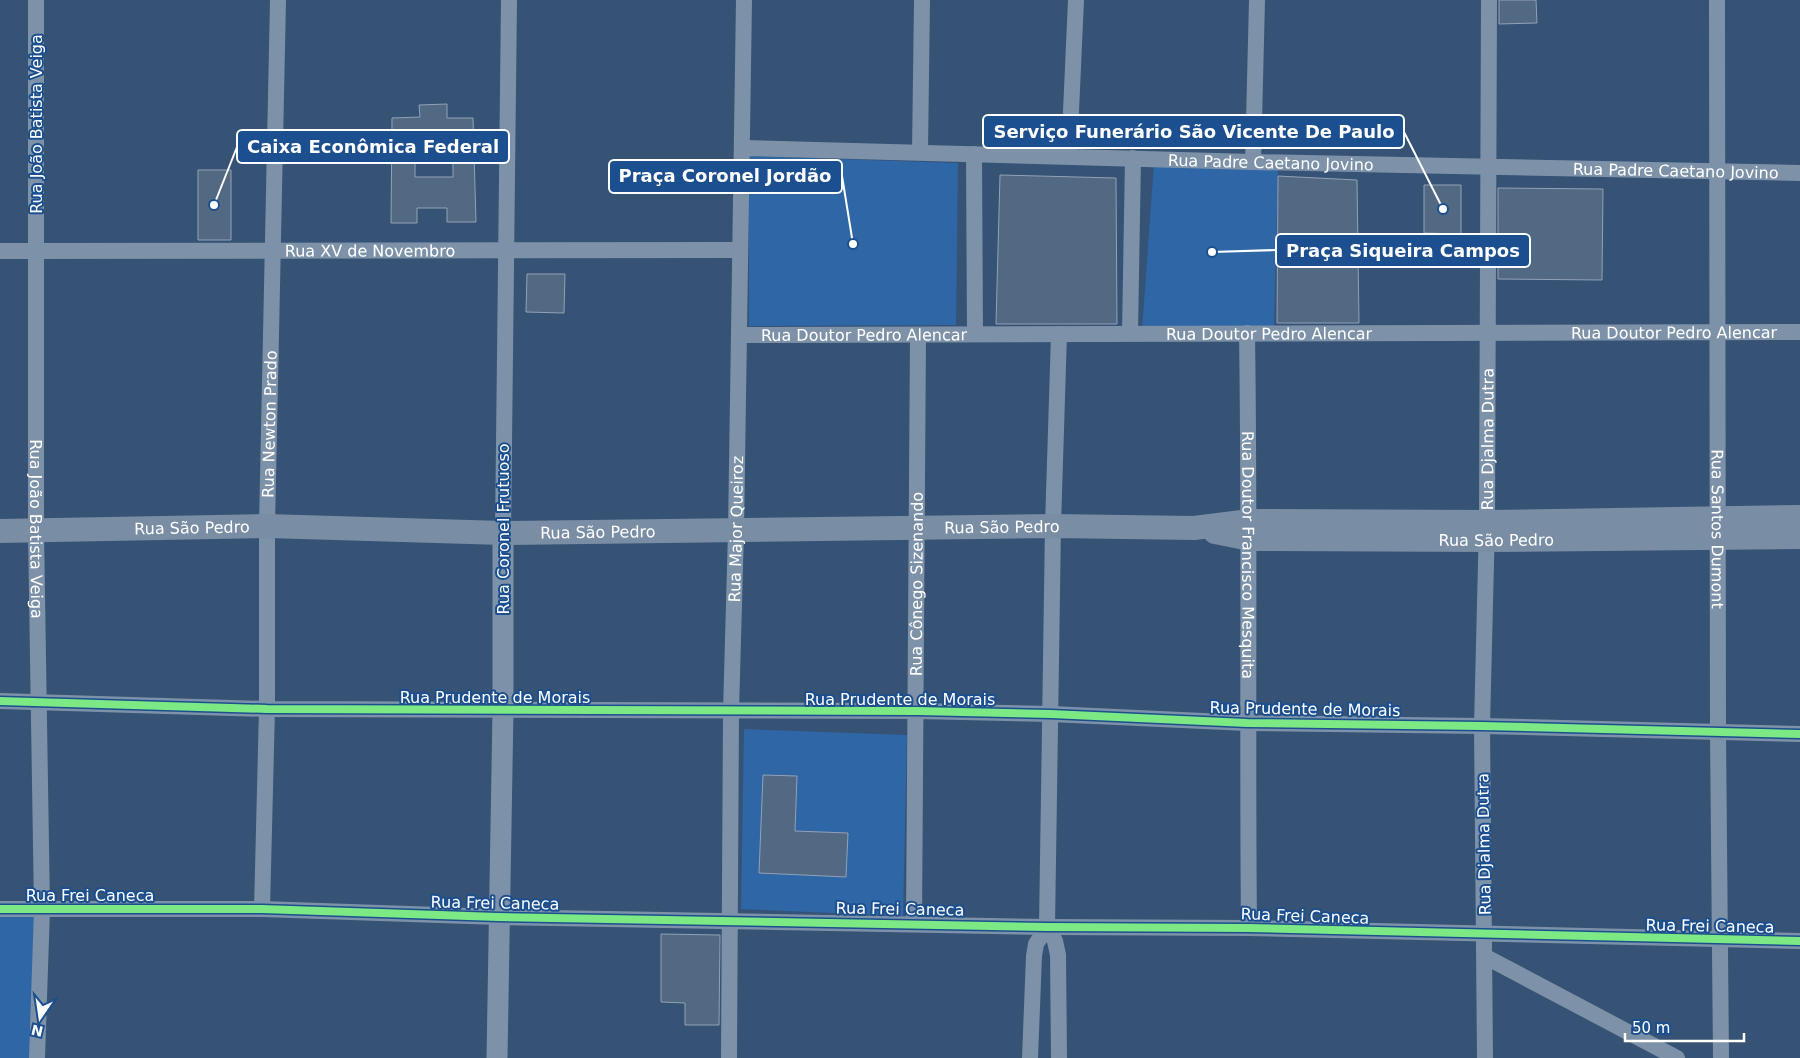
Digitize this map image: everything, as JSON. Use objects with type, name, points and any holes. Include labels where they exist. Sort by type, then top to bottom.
[{"type":"main road","name":"Rua São Pedro","points":[[0,531],[267,526],[503,533],[1053,526],[1250,530],[1487,531],[1718,528],[1800,517]]},
{"type":"main road","name":"Rua São Pedro","points":[[1718,528],[1800,538]]},
{"type":"street","name":"Rua João Batista Veiga","points":[[36,0],[36,531],[42,909],[37,1058]]},
{"type":"street","name":"Rua Newton Prado","points":[[262,909],[267,709],[267,526],[278,0]]},
{"type":"street","name":"Rua Coronel Frutuoso","points":[[496,1058],[503,710],[509,0]]},
{"type":"street","name":"Rua Major Queiroz","points":[[729,1058],[731,712],[736,531],[744,0]]},
{"type":"street","points":[[920,152],[922,0]]},
{"type":"street","points":[[1069,156],[1076,0]]},
{"type":"street","points":[[1253,162],[1257,0]]},
{"type":"street","name":"Rua Djalma Dutra","points":[[1485,1058],[1486,935],[1482,726],[1487,531],[1489,0]]},
{"type":"street","name":"Rua Santos Dumont","points":[[1717,0],[1718,734],[1721,1058]]},
{"type":"street","name":"Rua Padre Caetano Jovino","points":[[742,148],[1253,162],[1800,173]]},
{"type":"street","points":[[974,154],[975,334]]},
{"type":"street","points":[[1130,333],[1133,158]]},
{"type":"street","name":"Rua XV de Novembro","points":[[0,251],[740,250]]},
{"type":"street","name":"Rua Doutor Pedro Alencar","points":[[739,336],[1130,333],[1488,334],[1800,332]]},
{"type":"street","name":"Rua Doutor Francisco Mesquita","points":[[1247,333],[1250,530],[1247,723],[1248,928]]},
{"type":"street","points":[[1059,334],[1053,526],[1047,927],[1055,942],[1058,954],[1059,1058]]},
{"type":"street","name":"Rua Cônego Sizenando","points":[[914,923],[917,712],[918,335]]},
{"type":"street","name":"Rua Prudente de Morais","points":[[0,702],[267,709],[1051,714],[1247,723],[1482,726],[1718,734],[1800,734]]},
{"type":"street","name":"Rua Frei Caneca","points":[[0,909],[262,909],[498,917],[914,923],[1047,927],[1248,928],[1800,942]]},
{"type":"street","points":[[1030,1058],[1034,956],[1036,944],[1047,927]]},
{"type":"street","points":[[1486,958],[1677,1058]]},
{"type":"shaded area","points":[[749,156],[958,163],[956,325],[749,326]]},
{"type":"shaded area","points":[[1154,163],[1278,169],[1274,329],[1142,330]]},
{"type":"shaded area","points":[[744,729],[907,735],[903,916],[741,909]]},
{"type":"shaded area","points":[[0,913],[35,914],[34,1058],[0,1058]]},
{"type":"building","points":[[1499,0],[1536,0],[1537,23],[1499,24]]},
{"type":"building","points":[[447,104],[447,118],[473,118],[476,222],[447,222],[447,208],[417,208],[417,223],[391,223],[392,118],[420,117],[419,105]],"holes":[[[453,142],[453,177],[415,177],[415,143]]]},
{"type":"building","points":[[198,170],[231,170],[231,240],[198,240]]},
{"type":"building","points":[[1000,175],[1116,178],[1117,324],[996,324]]},
{"type":"building","points":[[1278,176],[1357,180],[1359,323],[1277,323]]},
{"type":"building","points":[[1424,185],[1461,185],[1461,234],[1424,233]]},
{"type":"building","points":[[1498,188],[1603,189],[1602,280],[1498,279]]},
{"type":"building","points":[[527,274],[565,274],[564,313],[526,312]]},
{"type":"building","points":[[763,775],[797,776],[795,831],[848,833],[846,877],[759,873]]},
{"type":"building","points":[[661,934],[720,935],[719,1025],[685,1025],[685,1003],[661,1002]]},
{"type":"cycle path","points":[[0,701],[267,709],[917,711],[1051,714],[1247,723],[1482,726],[1800,734]]},
{"type":"cycle path","points":[[0,909],[262,909],[498,917],[1047,927],[1249,928],[1800,941]]},
{"type":"place","name":"Caixa Econômica Federal","points":[[214,205]]},
{"type":"place","name":"Serviço Funerário São Vicente De Paulo","points":[[1443,209]]},
{"type":"place","name":"Praça Coronel Jordão","points":[[853,244]]},
{"type":"place","name":"Praça Siqueira Campos","points":[[1212,252]]}]
